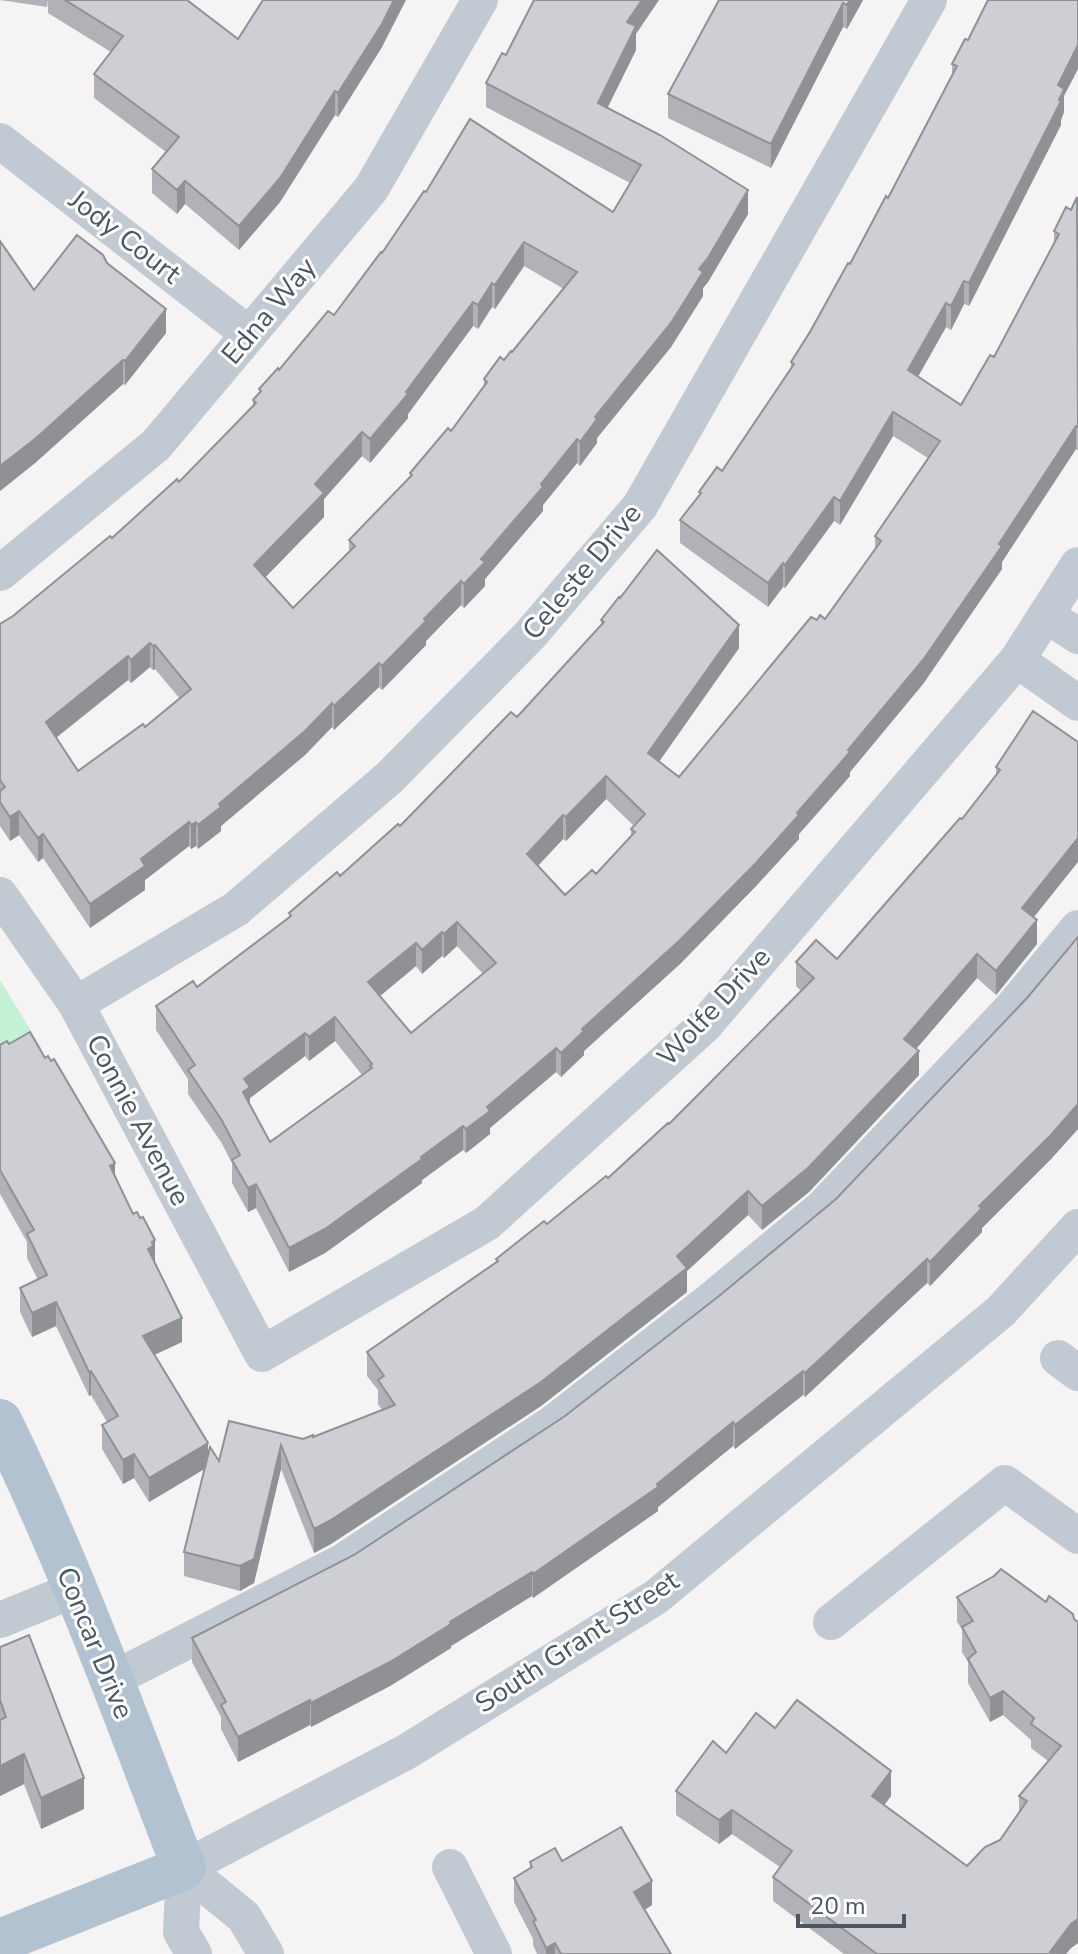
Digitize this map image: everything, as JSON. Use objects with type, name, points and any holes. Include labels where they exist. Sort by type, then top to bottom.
[{"type":"main road","name":"Concar Drive","points":[[0,1421],[24,1469],[74,1590],[184,1868]]},
{"type":"main road","name":"South Grant Street","points":[[0,1941],[184,1868]]},
{"type":"street","name":"Edna Way","points":[[0,573],[156,445],[371,189],[480,0]]},
{"type":"street","name":"Celeste Drive","points":[[76,1004],[236,909],[389,778],[530,635],[640,506],[929,0]]},
{"type":"street","name":"Jody Court","points":[[0,141],[249,334]]},
{"type":"street","name":"Wolfe Drive","points":[[262,1354],[487,1223],[704,1026],[1017,660],[1078,565]]},
{"type":"street","points":[[1046,615],[1078,636]]},
{"type":"street","points":[[1017,660],[1078,703]]},
{"type":"street","name":"Connie Avenue","points":[[0,895],[76,1004],[262,1354]]},
{"type":"street","points":[[111,1680],[342,1562],[565,1414],[706,1304],[823,1207],[1011,1009],[1078,928]]},
{"type":"street","name":"South Grant Street","points":[[184,1868],[406,1752],[656,1597],[1001,1311],[1078,1227]]},
{"type":"street","points":[[831,1622],[1005,1483],[1078,1536]]},
{"type":"street","points":[[0,1620],[74,1590]]},
{"type":"street","points":[[450,1867],[494,1954]]},
{"type":"street","name":"Concar Drive","points":[[184,1868],[181,1932],[194,1954]]},
{"type":"street","name":"Concar Drive","points":[[184,1868],[244,1917],[266,1954]]},
{"type":"green space","points":[[0,980],[42,1049],[0,1078]]},
{"type":"building","points":[[65,0],[187,0],[238,39],[263,0],[394,0],[338,93],[335,91],[280,178],[239,226],[185,181],[177,190],[152,169],[179,137],[94,74],[123,36]]},
{"type":"building","points":[[534,0],[642,0],[627,22],[636,26],[598,103],[660,135],[748,190],[699,269],[703,272],[671,323],[595,417],[597,419],[580,442],[577,439],[541,484],[543,487],[481,559],[485,562],[464,584],[461,581],[382,666],[379,663],[334,706],[332,703],[305,731],[219,804],[221,807],[198,825],[189,822],[141,859],[145,866],[90,904],[43,834],[38,838],[19,811],[10,817],[0,802],[0,791],[5,787],[0,780],[0,624],[110,536],[112,538],[177,479],[179,482],[256,403],[253,400],[261,391],[259,389],[328,311],[334,315],[382,253],[426,192],[470,119],[613,212],[641,165],[486,83],[502,53],[506,55]],"holes":[[[524,242],[577,272],[512,352],[504,360],[500,357],[484,379],[487,382],[451,431],[448,428],[410,473],[412,475],[349,540],[355,546],[293,608],[254,565],[324,493],[315,484],[362,432],[370,439],[408,394],[406,392],[473,302],[478,305]],[[150,643],[155,645],[191,689],[145,727],[143,724],[78,771],[46,722],[128,656],[131,660]]]},
{"type":"building","points":[[719,0],[850,0],[847,5],[843,3],[771,144],[668,94]]},
{"type":"building","points":[[988,0],[1078,0],[1078,45],[1058,85],[1064,89],[1061,101],[969,283],[964,281],[951,306],[946,303],[908,370],[961,405],[990,355],[994,357],[1059,234],[1054,231],[1066,207],[1071,210],[1077,197],[1078,427],[999,544],[1002,546],[923,660],[797,813],[799,815],[756,863],[680,940],[582,1029],[584,1031],[561,1053],[556,1048],[487,1107],[490,1111],[466,1129],[463,1126],[325,1229],[289,1248],[256,1184],[248,1188],[232,1160],[240,1155],[221,1119],[188,1070],[195,1065],[156,1006],[193,981],[197,987],[291,916],[289,913],[337,872],[340,876],[398,824],[400,826],[511,712],[517,717],[604,622],[601,620],[657,550],[739,625],[648,753],[679,777],[811,617],[817,620],[820,615],[825,619],[881,541],[875,536],[940,441],[893,412],[840,501],[834,497],[785,565],[783,563],[768,583],[680,520],[717,467],[722,471],[794,364],[791,362],[850,264],[886,196],[888,198],[957,66],[952,64],[965,39],[968,40]],"holes":[[[606,776],[645,814],[631,829],[635,832],[596,874],[592,870],[565,895],[527,854],[563,815],[566,817]],[[457,922],[496,963],[411,1033],[368,982],[416,943],[422,950],[442,932],[444,934]],[[335,1017],[372,1068],[270,1142],[243,1092],[250,1087],[244,1079],[305,1033],[309,1037]]]},
{"type":"building","points":[[77,235],[166,309],[125,361],[0,466],[0,241],[34,290]]},
{"type":"building","points":[[1033,711],[1078,742],[1078,838],[1022,908],[1037,920],[996,971],[977,954],[904,1039],[919,1051],[809,1167],[762,1206],[748,1191],[677,1256],[687,1268],[541,1382],[331,1520],[314,1529],[281,1445],[254,1559],[240,1566],[184,1552],[210,1447],[219,1461],[229,1421],[303,1439],[395,1405],[378,1380],[384,1376],[367,1352],[498,1261],[496,1259],[544,1221],[547,1224],[606,1176],[608,1178],[669,1124],[814,978],[796,962],[816,940],[837,959],[962,819],[1000,770],[996,767]]},
{"type":"building","points":[[1078,937],[1078,1104],[979,1206],[982,1208],[930,1262],[927,1259],[805,1373],[803,1371],[735,1425],[733,1422],[657,1484],[658,1487],[533,1574],[450,1622],[390,1662],[238,1737],[221,1705],[226,1702],[192,1638],[354,1555],[565,1416],[719,1296],[836,1199],[1027,998]]},
{"type":"building","points":[[30,1032],[45,1058],[54,1059],[115,1163],[110,1166],[133,1214],[137,1212],[140,1218],[143,1217],[155,1240],[148,1249],[182,1318],[143,1336],[208,1443],[149,1478],[134,1454],[123,1460],[102,1425],[118,1416],[89,1372],[56,1302],[32,1313],[20,1288],[47,1275],[27,1234],[34,1230],[0,1170],[0,1045],[7,1041],[9,1044]]},
{"type":"building","points":[[1001,1569],[1046,1602],[1049,1596],[1073,1614],[1078,1622],[1078,1919],[1050,1952],[1053,1954],[877,1954],[773,1877],[792,1851],[732,1810],[719,1820],[676,1791],[713,1741],[726,1753],[756,1713],[775,1728],[797,1700],[891,1771],[872,1796],[967,1866],[985,1847],[1000,1840],[1027,1801],[1019,1796],[1061,1746],[1031,1724],[1034,1718],[1003,1691],[990,1698],[968,1659],[976,1652],[962,1627],[973,1621],[957,1597]]},
{"type":"building","points":[[29,1635],[84,1778],[41,1798],[24,1754],[0,1766],[0,1720],[6,1717],[0,1700],[0,1647]]},
{"type":"building","points":[[621,1827],[652,1881],[634,1892],[671,1954],[561,1954],[555,1943],[546,1948],[533,1921],[536,1920],[514,1878],[532,1867],[530,1862],[555,1848],[562,1861]]}]
